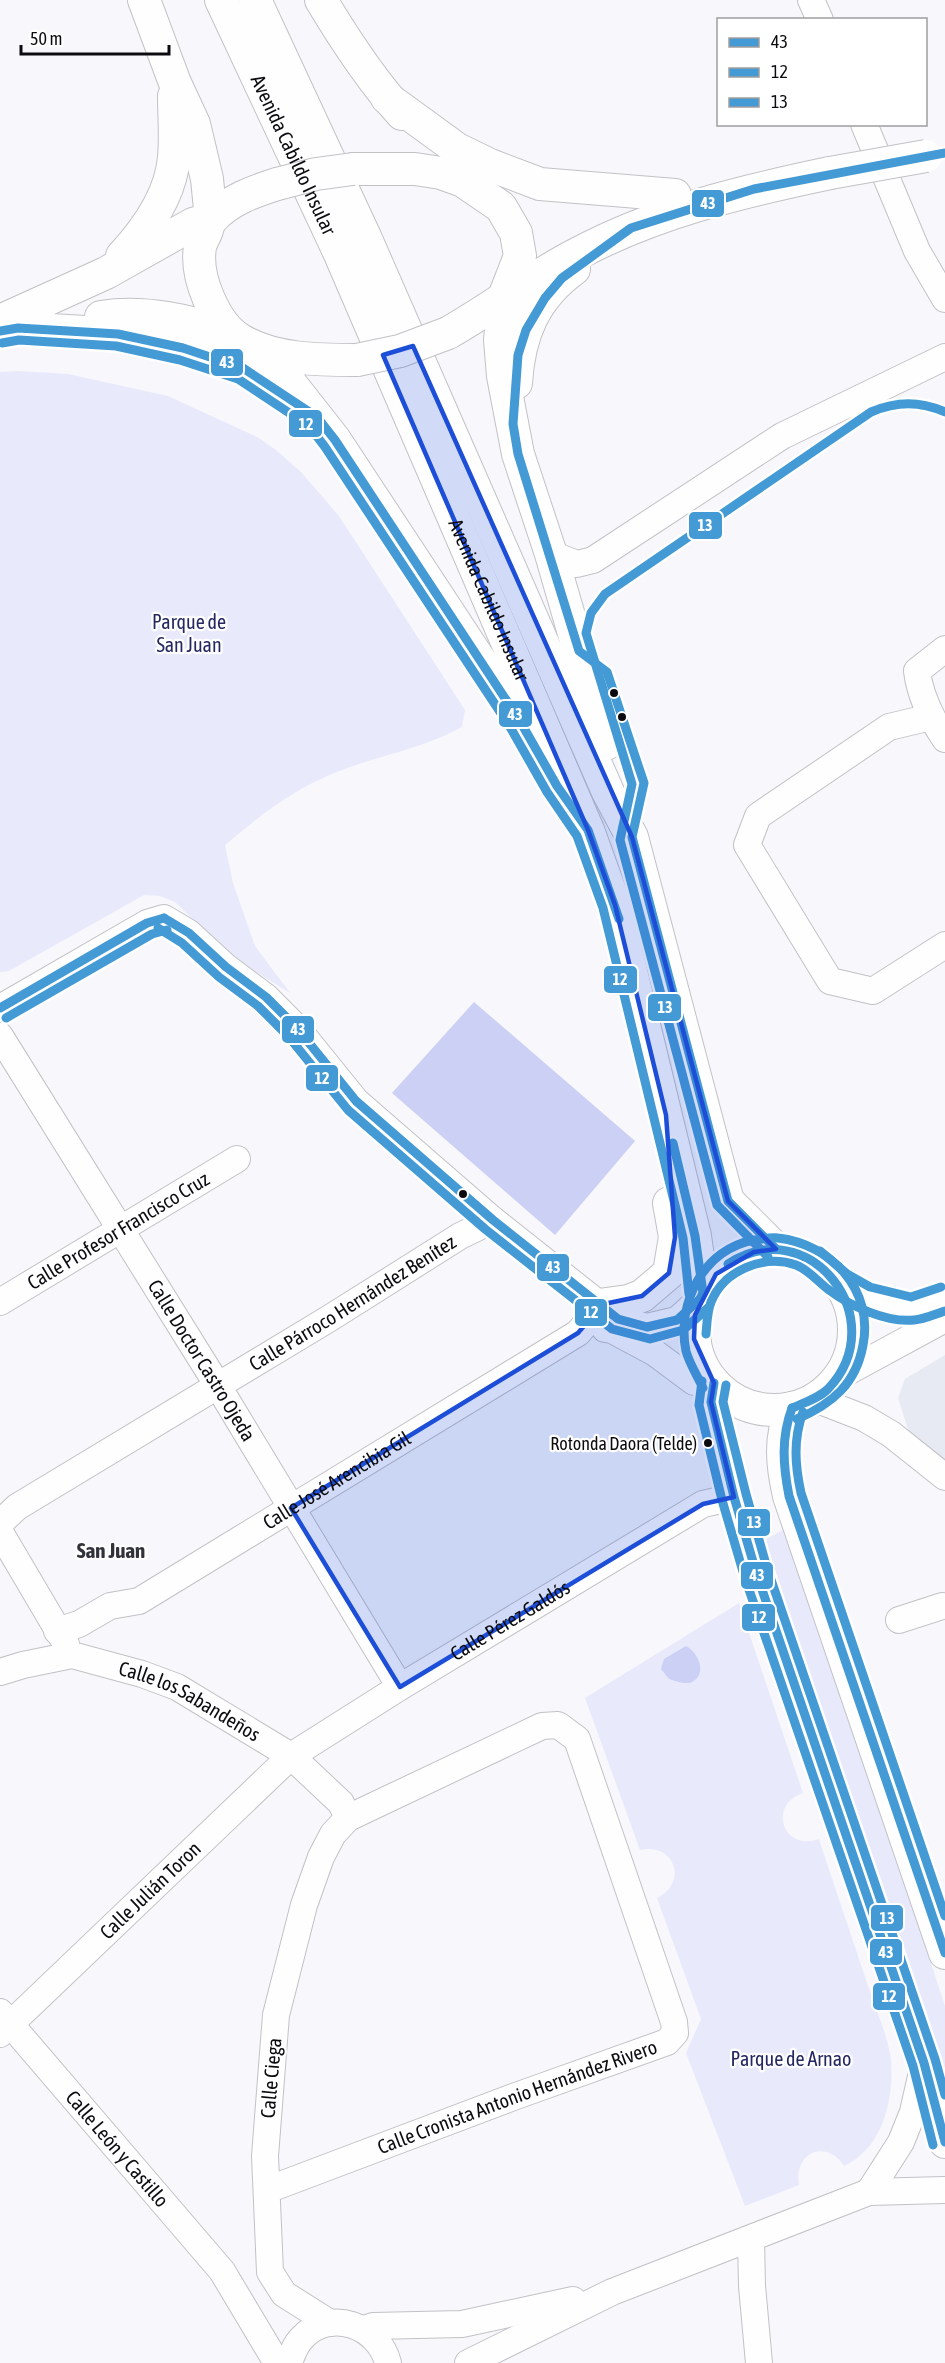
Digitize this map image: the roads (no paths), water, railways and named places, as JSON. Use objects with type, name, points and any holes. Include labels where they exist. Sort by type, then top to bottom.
[{"type":"main road","points":[[144,0],[175,83],[194,124],[207,179],[212,219],[200,248],[201,274],[208,299],[219,319],[237,338],[291,384],[335,440],[520,721],[557,786],[588,830]]},
{"type":"main road","name":"Avenida Cabildo Insular","points":[[221,0],[339,252],[588,830],[615,905],[695,1236],[702,1296]]},
{"type":"main road","name":"Avenida Cabildo Insular","points":[[255,0],[366,239],[608,792],[632,837],[728,1201],[776,1249]]},
{"type":"main road","points":[[321,0],[339,30],[387,98],[468,184],[501,207],[516,233],[520,256],[504,297],[500,340],[503,376],[518,454],[551,554],[632,837]]},
{"type":"main road","points":[[106,273],[142,234],[162,201],[174,160],[175,83]]},
{"type":"main road","points":[[387,98],[457,149],[490,165],[540,184],[675,195]]},
{"type":"main road","points":[[6,326],[116,315],[171,318],[204,326],[262,349],[325,360],[357,360],[400,351],[448,333],[576,254],[631,228],[754,189],[935,154]]},
{"type":"main road","points":[[6,326],[106,273],[165,238],[193,224],[212,219],[228,206],[252,192],[316,174],[353,169],[415,169],[441,173],[468,184],[540,202],[623,204],[675,195],[754,189]]},
{"type":"main road","points":[[513,424],[518,355],[525,330],[545,298],[562,278],[631,228]]},
{"type":"main road","points":[[6,326],[118,333],[183,348],[243,368],[316,417]]},
{"type":"main road","points":[[597,1303],[628,1301],[642,1296],[669,1273],[675,1237],[668,1195],[666,1115]]},
{"type":"main road","points":[[803,1404],[771,1410],[749,1406],[730,1397],[712,1381],[701,1362],[694,1339],[695,1315],[702,1296],[716,1274],[733,1260],[754,1251],[776,1249],[800,1254],[822,1266],[840,1284],[850,1306],[854,1330],[850,1354],[840,1376],[828,1389],[803,1404],[785,1425],[782,1448],[783,1469],[789,1496],[945,1953]]},
{"type":"main road","points":[[712,1381],[711,1402],[734,1497],[759,1583],[924,2062],[945,2142]]},
{"type":"street","points":[[811,0],[819,18]]},
{"type":"street","points":[[865,126],[917,251],[945,299]]},
{"type":"street","points":[[551,554],[577,564],[593,560],[782,436],[945,357]]},
{"type":"street","points":[[945,649],[917,671],[919,686],[931,717],[945,739]]},
{"type":"street","points":[[931,717],[889,727],[758,816],[747,845],[830,981],[873,991],[945,945]]},
{"type":"street","points":[[0,1008],[147,923],[164,918],[189,933],[226,968],[267,997],[297,1028],[356,1101],[493,1220],[618,1319],[647,1327],[677,1320],[702,1296]]},
{"type":"street","name":"Calle Doctor Castro Ojeda","points":[[0,1036],[218,1386],[400,1687]]},
{"type":"street","name":"Calle Profesor Francisco Cruz","points":[[0,1302],[237,1159]]},
{"type":"street","name":"Calle Párroco Hernández Benítez","points":[[0,1523],[17,1507],[460,1236],[493,1220]]},
{"type":"street","points":[[840,1284],[866,1298],[912,1309],[945,1298]]},
{"type":"street","name":"Calle José Arencibia Gil","points":[[57,1631],[79,1624],[111,1606],[139,1601],[578,1333],[589,1320],[597,1303]]},
{"type":"street","points":[[840,1376],[945,1319]]},
{"type":"street","points":[[578,1333],[596,1328],[612,1330],[655,1353],[694,1382],[712,1381]]},
{"type":"street","points":[[803,1404],[864,1418],[891,1434],[945,1477]]},
{"type":"street","name":"Calle Pérez Galdós","points":[[291,1756],[400,1687],[703,1504],[734,1497]]},
{"type":"street","points":[[0,1532],[72,1655]]},
{"type":"street","points":[[898,1620],[944,1608]]},
{"type":"street","name":"Calle los Sabandeños","points":[[0,1672],[72,1655],[142,1674],[177,1687],[291,1756],[341,1803],[348,1818]]},
{"type":"street","name":"Calle Cronista Antonio Hernández Rivero","points":[[267,2190],[667,2042],[675,2033],[674,2022],[577,1739],[558,1725],[542,1726],[348,1818]]},
{"type":"street","name":"Calle Julián Toron","points":[[4,2023],[291,1756]]},
{"type":"street","name":"Calle Ciega","points":[[270,2272],[265,2156],[276,2014],[304,1905],[321,1857],[333,1834],[348,1818]]},
{"type":"street","name":"Calle León y Castillo","points":[[4,2023],[233,2285],[277,2363]]},
{"type":"street","points":[[869,2192],[901,2142],[913,2112],[924,2062]]},
{"type":"street","points":[[468,2363],[612,2292],[869,2192],[945,2190]]},
{"type":"street","points":[[750,2239],[759,2363]]},
{"type":"street","points":[[233,2285],[252,2283],[270,2272],[284,2294],[330,2323]]},
{"type":"street","points":[[364,2328],[462,2325],[612,2292]]},
{"type":"street","points":[[289,2363],[302,2337],[315,2328],[330,2323],[347,2323],[364,2328],[377,2339],[386,2354],[388,2363]]},
{"type":"water","points":[[474,1002],[635,1141],[555,1235],[392,1093]]},
{"type":"water","points":[[686,1646],[700,1663],[700,1674],[690,1683],[669,1679],[661,1669],[664,1659]]},
{"type":"place","name":"Rotonda Daora (Telde)","points":[[708,1443]]},
{"type":"district","name":"San Juan","points":[[111,1551]]},
{"type":"park label","name":"Parque de San Juan","points":[[189,634]]},
{"type":"park label","name":"Parque de Arnao","points":[[791,2059]]}]
